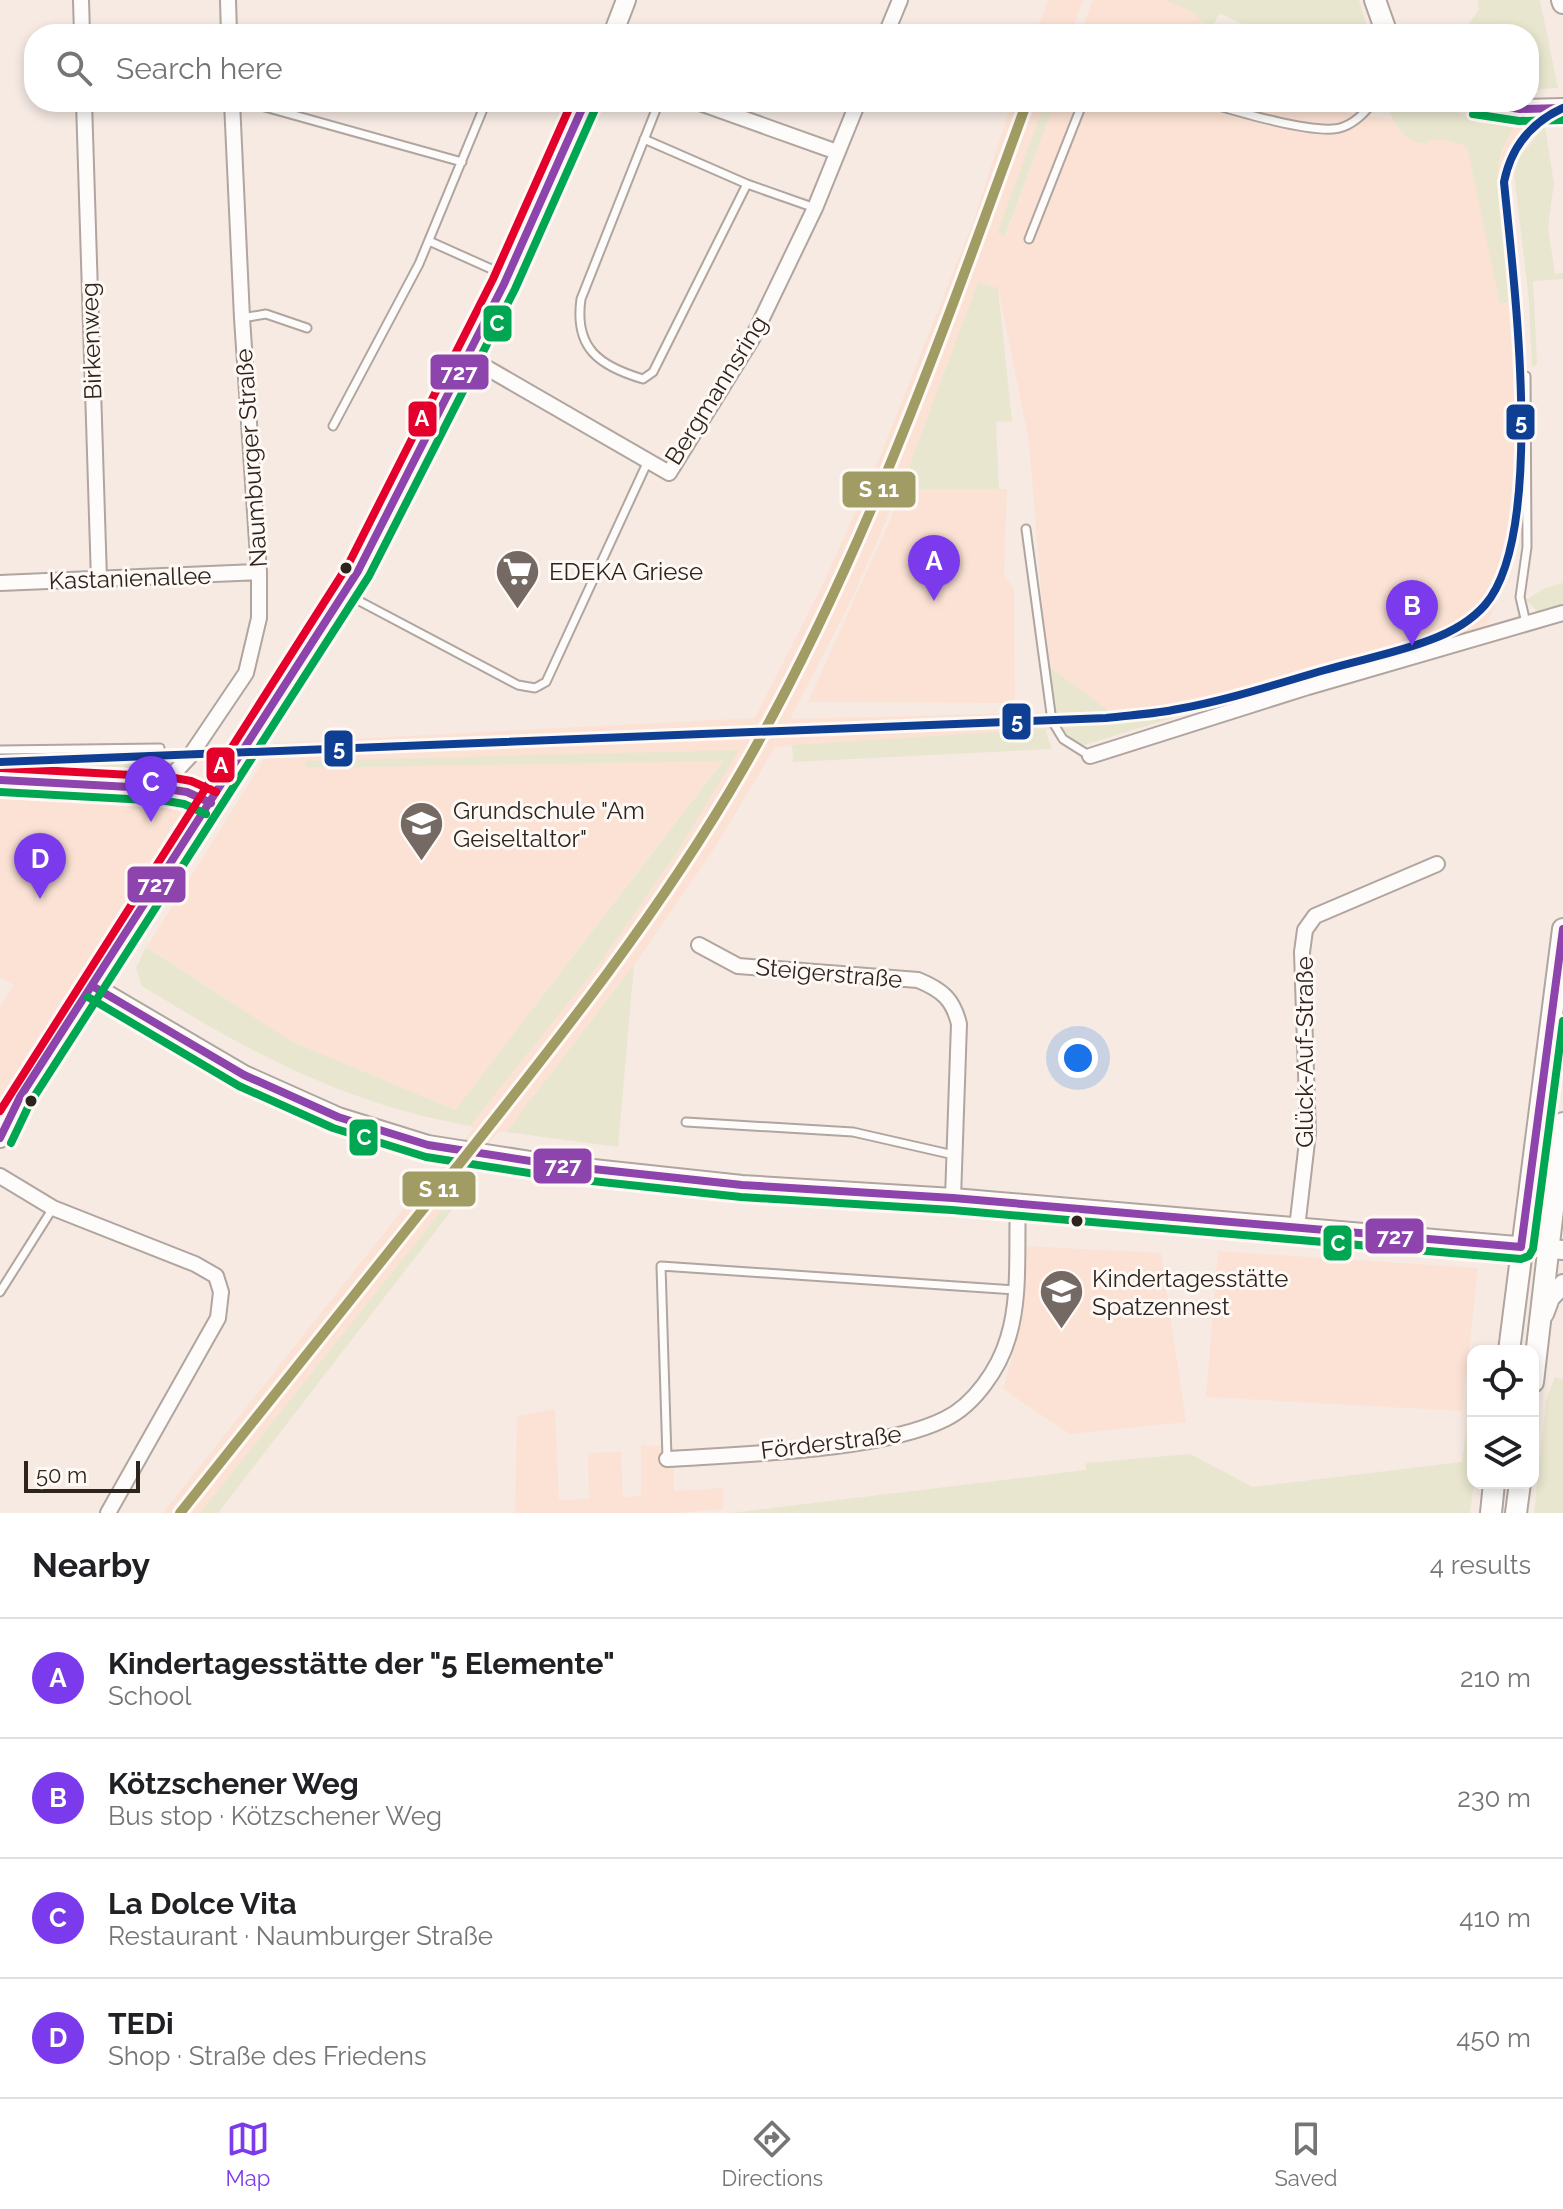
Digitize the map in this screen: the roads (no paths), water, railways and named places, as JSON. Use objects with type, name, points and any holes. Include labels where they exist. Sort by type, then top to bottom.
[{"type":"main road","points":[[1375,0],[1383,24]]},
{"type":"main road","points":[[1510,1345],[1563,929]]},
{"type":"main road","points":[[1537,1345],[1556,1249],[1563,1123]]},
{"type":"main road","points":[[1491,1513],[1493,1489]]},
{"type":"main road","points":[[1516,1513],[1519,1489]]},
{"type":"street","points":[[81,0],[82,24]]},
{"type":"street","points":[[228,0],[229,24]]},
{"type":"street","points":[[617,24],[626,0]]},
{"type":"street","points":[[890,24],[900,0]]},
{"type":"street","points":[[1539,109],[1563,108]]},
{"type":"street","name":"Birkenweg","points":[[84,112],[99,580]]},
{"type":"street","name":"Naumburger Straße","points":[[169,789],[176,771],[190,756],[246,673],[259,618],[259,572],[232,112]]},
{"type":"street","points":[[0,1138],[20,1097],[94,987],[344,592],[508,276],[581,112]]},
{"type":"street","points":[[725,112],[837,152]]},
{"type":"street","name":"Bergmannsring","points":[[468,357],[669,473],[752,339],[815,208],[854,112]]},
{"type":"street","name":"Kastanienallee","points":[[0,583],[259,572]]},
{"type":"street","points":[[1090,756],[1171,728],[1563,613]]},
{"type":"street","points":[[0,780],[169,789],[187,792],[211,803]]},
{"type":"street","name":"Glück-Auf-Straße","points":[[1297,1228],[1308,1133],[1302,952],[1305,930],[1315,916],[1437,864]]},
{"type":"street","name":"Steigerstraße","points":[[699,945],[738,966],[918,980],[940,989],[955,1005],[959,1024],[953,1198]]},
{"type":"street","points":[[94,987],[244,1075],[338,1117],[428,1145],[556,1165],[742,1185],[953,1198],[1556,1249]]},
{"type":"street","points":[[0,1176],[53,1208],[195,1264],[216,1276],[221,1292],[218,1318],[108,1513]]},
{"type":"street","name":"Förderstraße","points":[[667,1459],[837,1444],[913,1432],[949,1418],[974,1396],[994,1370],[1008,1339],[1015,1290],[1018,1204]]},
{"type":"street","points":[[1540,1324],[1550,1298],[1563,1284]]},
{"type":"lane","points":[[283,112],[462,162]]},
{"type":"lane","points":[[333,426],[429,241],[482,112]]},
{"type":"lane","points":[[655,112],[581,299],[578,322],[590,352],[621,373],[643,379],[653,372],[747,184]]},
{"type":"lane","points":[[1029,239],[1079,112]]},
{"type":"lane","points":[[1239,112],[1334,129],[1362,117],[1366,112]]},
{"type":"lane","points":[[644,139],[747,184],[815,208]]},
{"type":"lane","points":[[429,241],[508,276]]},
{"type":"lane","points":[[242,318],[266,314],[307,328]]},
{"type":"lane","points":[[1526,376],[1527,547],[1520,597],[1526,623]]},
{"type":"lane","points":[[344,592],[518,685],[535,688],[546,682],[648,461]]},
{"type":"lane","points":[[1026,529],[1052,721],[1063,739],[1090,756]]},
{"type":"lane","points":[[0,750],[160,748]]},
{"type":"lane","points":[[686,1122],[853,1132],[954,1155]]},
{"type":"lane","points":[[0,1292],[53,1208]]},
{"type":"lane","points":[[667,1459],[661,1266],[1015,1290]]},
{"type":"place","name":"Kindertagesstätte der \"5 Elemente\"","points":[[934,601]]},
{"type":"place","name":"EDEKA Griese","points":[[518,610]]},
{"type":"place","name":"Kötzschener Weg","points":[[1412,646]]},
{"type":"place","name":"La Dolce Vita","points":[[151,822]]},
{"type":"place","name":"Grundschule \"Am Geiseltaltor\"","points":[[422,863]]},
{"type":"place","name":"TEDi","points":[[40,899]]},
{"type":"place","name":"Kindertagesstätte Spatzennest","points":[[1061,1331]]}]
